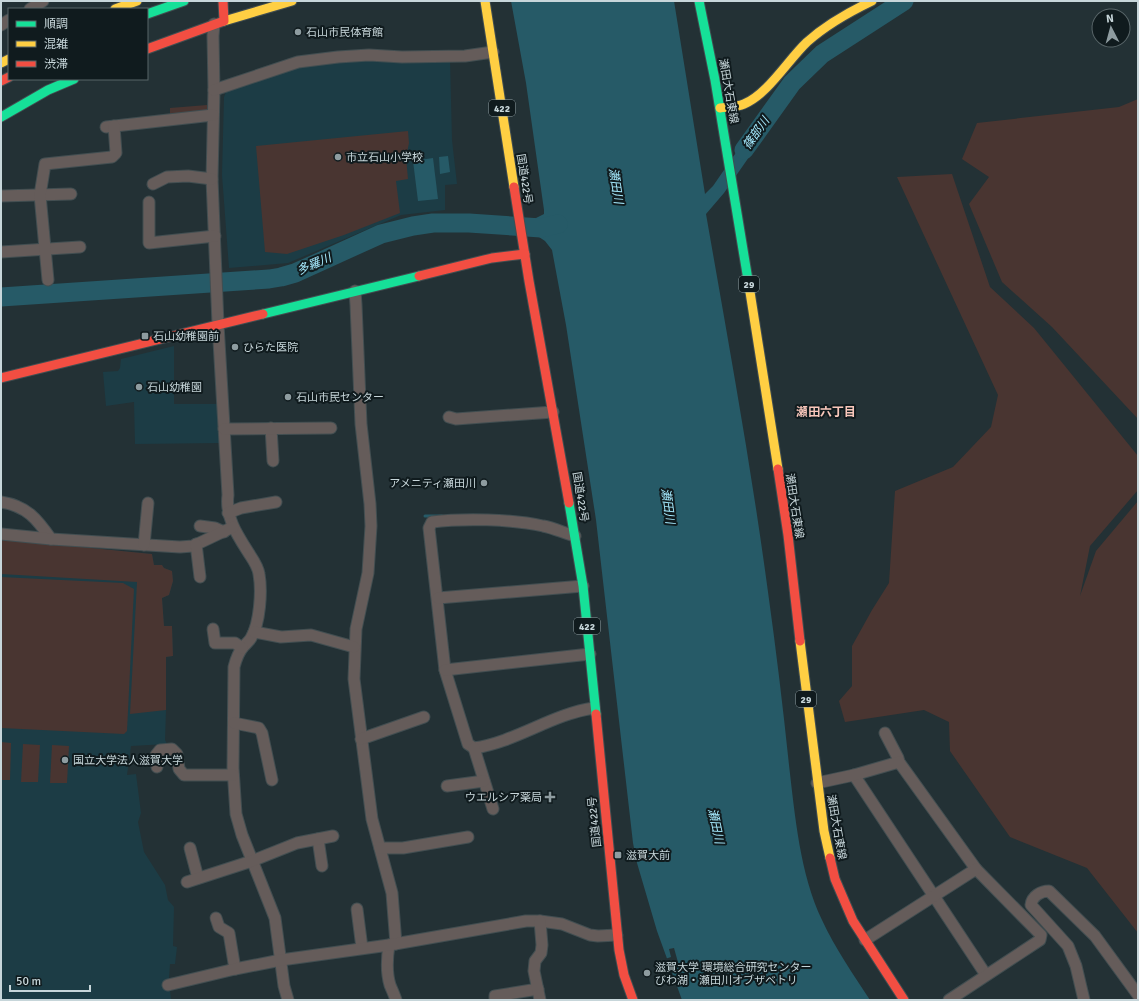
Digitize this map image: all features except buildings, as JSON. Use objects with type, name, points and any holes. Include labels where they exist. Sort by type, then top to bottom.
[{"type":"main road","points":[[118,8],[137,1]]},
{"type":"main road","points":[[148,14],[184,1]]},
{"type":"main road","points":[[219,22],[223,1]]},
{"type":"main road","points":[[148,49],[219,22],[292,1]]},
{"type":"main road","name":"国道422号","points":[[485,1],[518,215],[583,586],[619,954],[624,975],[633,1000]]},
{"type":"main road","name":"瀬田大石東線","points":[[699,1],[720,108],[788,535],[817,783],[824,830],[835,879],[853,921],[904,1000]]},
{"type":"main road","points":[[720,108],[751,101],[764,89],[793,55],[808,41],[844,16],[872,1]]},
{"type":"main road","points":[[1,117],[48,90],[72,80]]},
{"type":"main road","points":[[1,378],[492,258],[525,254]]},
{"type":"street","points":[[32,8],[43,1]]},
{"type":"street","points":[[219,22],[213,36],[214,114],[212,179],[229,530],[257,566],[259,574],[260,597],[254,632],[236,658],[234,666],[233,775],[236,814],[242,835],[275,918],[288,1000]]},
{"type":"street","points":[[214,90],[298,62],[369,55],[465,56],[493,52]]},
{"type":"street","points":[[48,280],[40,195],[45,164],[112,157],[116,153],[110,127],[214,114]]},
{"type":"street","points":[[153,184],[167,177],[188,176],[212,179]]},
{"type":"street","points":[[1,196],[71,194]]},
{"type":"street","points":[[149,202],[148,243],[215,236]]},
{"type":"street","points":[[1,252],[80,247]]},
{"type":"street","points":[[355,291],[361,424],[371,526],[368,573],[356,629],[354,647],[354,679],[372,819],[392,893],[393,944],[386,961],[390,985],[396,1000]]},
{"type":"street","points":[[449,417],[456,419],[553,412]]},
{"type":"street","points":[[271,428],[273,460]]},
{"type":"street","points":[[224,429],[331,428]]},
{"type":"street","points":[[1,502],[13,504],[27,511],[37,519],[51,539]]},
{"type":"street","points":[[228,513],[241,508],[276,502]]},
{"type":"street","points":[[144,545],[148,504]]},
{"type":"street","points":[[493,809],[474,748],[468,744],[445,670],[429,528],[432,522],[446,520],[523,522],[544,526],[575,536]]},
{"type":"street","points":[[200,526],[229,530]]},
{"type":"street","points":[[1,534],[180,548],[196,544],[229,530]]},
{"type":"street","points":[[196,544],[200,577]]},
{"type":"street","points":[[438,598],[583,586]]},
{"type":"street","points":[[213,629],[215,643],[235,643],[242,648]]},
{"type":"street","points":[[254,632],[281,637],[311,635],[354,647]]},
{"type":"street","points":[[445,670],[590,654]]},
{"type":"street","points":[[474,748],[489,746],[508,740],[566,715],[594,708]]},
{"type":"street","points":[[361,739],[424,717]]},
{"type":"street","points":[[234,723],[259,728],[262,732],[272,780]]},
{"type":"street","points":[[885,733],[899,762],[976,869],[1042,935],[1040,940],[949,1000]]},
{"type":"street","points":[[157,767],[156,755],[160,750],[172,749],[177,754],[179,769],[184,775],[233,775]]},
{"type":"street","points":[[817,783],[854,775],[899,762]]},
{"type":"street","points":[[854,775],[986,975]]},
{"type":"street","points":[[447,786],[484,781]]},
{"type":"street","points":[[187,882],[252,861],[297,843],[333,836]]},
{"type":"street","points":[[380,848],[402,848],[468,837]]},
{"type":"street","points":[[318,839],[322,866]]},
{"type":"street","points":[[190,848],[198,878]]},
{"type":"street","points":[[865,940],[976,869]]},
{"type":"street","points":[[1084,1000],[1076,966],[1068,946],[1031,905],[1032,900],[1042,891],[1049,891],[1096,936],[1138,995]]},
{"type":"street","points":[[357,910],[362,948]]},
{"type":"street","points":[[216,918],[219,927],[229,933],[235,969]]},
{"type":"street","points":[[540,921],[541,953],[535,961],[534,971],[540,1000]]},
{"type":"street","points":[[168,985],[281,960],[393,944],[513,923],[540,921],[562,924],[590,935],[617,935]]},
{"type":"street","points":[[495,1000],[495,996],[538,988]]},
{"type":"shaded area","name":"市立石山小学校","points":[[450,59],[452,140],[457,184],[445,185],[445,210],[401,215],[288,263],[229,268],[222,175],[224,97],[227,89],[287,68],[320,61]]},
{"type":"shaded area","points":[[1138,99],[1138,419],[1052,327],[1002,282],[969,204],[989,177],[962,159],[977,123],[1119,107]]},
{"type":"shaded area","points":[[207,105],[207,111],[170,118],[170,108]]},
{"type":"shaded area","points":[[408,131],[409,143],[406,157],[408,179],[396,181],[400,213],[344,235],[287,254],[265,252],[256,146]]},
{"type":"shaded area","points":[[952,174],[990,287],[1034,328],[1138,456],[1138,490],[1090,546],[1080,596],[1096,551],[1138,501],[1138,933],[1087,868],[1010,837],[950,751],[949,722],[924,710],[845,722],[839,701],[852,686],[852,646],[889,583],[895,491],[953,467],[991,427],[998,395],[897,177]]},
{"type":"shaded area","name":"石山幼稚園","points":[[174,346],[174,404],[218,404],[220,443],[135,444],[134,402],[106,406],[103,372],[118,371],[120,368],[121,359]]},
{"type":"shaded area","name":"国立大学法人滋賀大学","points":[[1,539],[152,554],[154,565],[162,565],[164,568],[172,571],[173,581],[169,595],[162,598],[164,626],[172,626],[173,656],[166,657],[165,740],[167,744],[131,746],[127,775],[136,774],[141,813],[138,822],[144,852],[165,885],[168,900],[174,907],[173,946],[177,947],[175,964],[170,964],[169,979],[171,1000],[1,1000]]},
{"type":"shaded area","points":[[1,539],[152,554],[154,565],[162,565],[164,568],[172,571],[173,581],[169,595],[162,598],[164,626],[172,626],[173,656],[166,657],[166,710],[130,714],[137,582],[1,574]]},
{"type":"shaded area","points":[[1,577],[123,583],[134,589],[127,731],[124,734],[1,728]]},
{"type":"shaded area","points":[[1,742],[11,743],[10,780],[1,780]]},
{"type":"shaded area","points":[[23,744],[40,745],[38,782],[21,782]]},
{"type":"shaded area","points":[[52,745],[69,746],[67,783],[50,783]]},
{"type":"water","name":"瀬田川","points":[[511,1],[674,1],[705,194],[713,186],[755,125],[765,134],[724,193],[706,214],[754,497],[777,656],[794,804],[803,864],[808,884],[822,920],[844,961],[870,1000],[682,1000],[657,931],[637,863],[633,843],[596,520],[566,325],[552,250],[545,241],[533,233],[532,220],[544,214],[544,210],[526,83]]},
{"type":"water","points":[[448,156],[450,172],[440,174],[439,157]]},
{"type":"water","points":[[433,158],[438,199],[418,201],[413,161]]},
{"type":"pier","points":[[674,948],[679,966],[675,968],[672,960],[666,962],[665,959],[671,957],[669,949]]},
{"type":"waterway","name":"篠部川","points":[[744,150],[792,83],[822,54],[904,1]]},
{"type":"waterway","name":"多羅川","points":[[1,297],[281,277],[295,273],[381,234],[413,226],[433,223],[469,223],[541,228],[558,224]]},
{"type":"waterway","points":[[425,516],[442,516]]},
{"type":"traffic: fast","points":[[148,14],[184,1]]},
{"type":"traffic: fast","points":[[699,1],[715,80],[750,292]]},
{"type":"traffic: fast","points":[[1,117],[48,90],[72,80]]},
{"type":"traffic: fast","points":[[263,314],[419,276]]},
{"type":"traffic: fast","points":[[569,503],[583,586],[596,714]]},
{"type":"traffic: slow","points":[[118,8],[137,1]]},
{"type":"traffic: slow","points":[[224,21],[292,1]]},
{"type":"traffic: slow","points":[[485,1],[514,187]]},
{"type":"traffic: slow","points":[[720,108],[741,105],[753,99],[769,85],[800,49],[814,36],[838,19],[872,1]]},
{"type":"traffic: slow","points":[[1,63],[8,60]]},
{"type":"traffic: slow","points":[[750,292],[778,469]]},
{"type":"traffic: slow","points":[[800,641],[824,831],[830,858]]},
{"type":"traffic: jam","points":[[148,49],[224,21],[223,1]]},
{"type":"traffic: jam","points":[[1,81],[8,78]]},
{"type":"traffic: jam","points":[[514,187],[529,281],[569,503]]},
{"type":"traffic: jam","points":[[419,276],[492,258],[525,254]]},
{"type":"traffic: jam","points":[[1,378],[263,314]]},
{"type":"traffic: jam","points":[[778,469],[788,535],[800,641]]},
{"type":"traffic: jam","points":[[596,714],[619,950],[624,975],[633,1000]]},
{"type":"traffic: jam","points":[[830,858],[835,879],[853,921],[904,1000]]},
{"type":"place","name":"石山市民体育館","points":[[298,32]]},
{"type":"place","name":"市立石山小学校","points":[[338,157]]},
{"type":"place","name":"石山幼稚園前","points":[[145,336]]},
{"type":"place","name":"ひらた医院","points":[[235,347]]},
{"type":"place","name":"石山幼稚園","points":[[139,387]]},
{"type":"place","name":"石山市民センター","points":[[288,397]]},
{"type":"place","name":"アメニティ瀬田川","points":[[484,483]]},
{"type":"place","name":"国立大学法人滋賀大学","points":[[65,760]]},
{"type":"place","name":"ウエルシア薬局","points":[[550,797]]},
{"type":"place","name":"滋賀大前","points":[[618,855]]},
{"type":"place","name":"滋賀大学 環境総合研究センター びわ湖・瀬田川オブザベトリ","points":[[647,973]]},
{"type":"district","name":"瀬田六丁目","points":[[826,412]]}]
